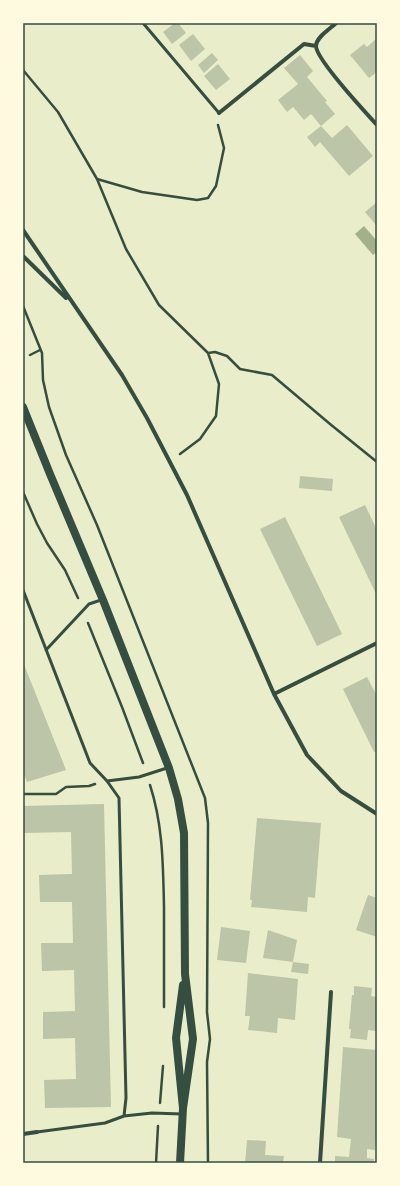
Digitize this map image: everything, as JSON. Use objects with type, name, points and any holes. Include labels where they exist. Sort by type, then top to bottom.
[{"type":"main road","points":[[23,407],[103,600],[169,768],[178,798],[184,833],[185,974],[194,1039],[183,1111],[180,1163]]},
{"type":"main road","points":[[183,1111],[176,1038],[185,974]]},
{"type":"street","points":[[336,23],[320,38],[316,46],[317,50],[324,62],[377,125]]},
{"type":"street","points":[[219,113],[304,44],[316,46]]},
{"type":"street","points":[[23,230],[72,304],[122,375],[147,418],[187,495],[274,694],[307,755],[341,790],[377,814]]},
{"type":"street","points":[[23,256],[72,304]]},
{"type":"street","points":[[274,694],[377,643]]},
{"type":"street","points":[[320,1163],[331,992]]},
{"type":"street","points":[[23,1134],[37,1132]]},
{"type":"lane","points":[[143,23],[219,113]]},
{"type":"lane","points":[[23,590],[90,763],[107,781],[119,798],[126,1098],[124,1116]]},
{"type":"lane","points":[[46,650],[89,604],[103,600]]},
{"type":"lane","points":[[107,781],[147,774],[169,768]]},
{"type":"lane","points":[[37,1132],[106,1123],[124,1116],[183,1111]]},
{"type":"path","points":[[23,70],[58,112],[97,179],[126,249],[159,305],[208,353],[219,384],[216,416],[200,439],[170,462]]},
{"type":"path","points":[[97,179],[142,192],[198,200],[208,198],[216,186],[224,148],[218,125],[219,113]]},
{"type":"path","points":[[30,355],[40,350]]},
{"type":"path","points":[[208,353],[215,352],[227,356],[240,369],[272,375],[377,462]]},
{"type":"path","points":[[23,492],[40,530],[73,584],[122,707],[154,796],[161,834],[163,859],[164,1010]]},
{"type":"path","points":[[23,794],[56,794],[66,787],[89,786],[107,781]]},
{"type":"path","points":[[156,1163],[163,1059]]},
{"type":"shaded area","points":[[364,226],[377,241],[377,252],[373,255],[355,234]]},
{"type":"building","points":[[175,23],[178,23],[186,33],[172,44],[163,32]]},
{"type":"building","points":[[193,34],[205,49],[191,61],[179,45]]},
{"type":"building","points":[[377,38],[377,72],[369,78],[350,55],[364,44],[367,47]]},
{"type":"building","points":[[212,53],[218,60],[204,73],[198,65]]},
{"type":"building","points":[[300,55],[313,71],[307,77],[327,101],[325,102],[335,114],[321,126],[311,114],[304,120],[293,107],[287,112],[278,100],[298,84],[284,68]]},
{"type":"building","points":[[218,64],[230,79],[216,90],[204,76]]},
{"type":"building","points":[[347,125],[373,156],[349,176],[320,142],[315,147],[307,137],[321,126],[332,138]]},
{"type":"building","points":[[377,202],[377,226],[365,212]]},
{"type":"building","points":[[300,476],[333,479],[332,491],[299,488]]},
{"type":"building","points":[[365,505],[377,530],[377,596],[339,517]]},
{"type":"building","points":[[285,517],[342,634],[317,646],[260,529]]},
{"type":"building","points":[[23,662],[66,770],[27,782],[23,772]]},
{"type":"building","points":[[367,677],[377,696],[377,751],[374,752],[343,689]]},
{"type":"building","points":[[104,804],[111,1107],[45,1108],[44,1080],[76,1079],[75,1038],[43,1039],[43,1012],[75,1011],[74,970],[42,971],[41,943],[73,943],[72,902],[40,902],[39,875],[72,874],[71,832],[23,833],[23,806]]},
{"type":"building","points":[[257,818],[321,823],[315,898],[308,897],[307,912],[251,907],[252,900],[250,900]]},
{"type":"building","points":[[368,895],[377,898],[377,937],[356,930]]},
{"type":"building","points":[[221,927],[250,931],[246,963],[217,960]]},
{"type":"building","points":[[268,930],[297,940],[293,962],[263,958]]},
{"type":"building","points":[[293,962],[309,964],[308,974],[291,972]]},
{"type":"building","points":[[248,973],[298,979],[295,1020],[278,1018],[277,1033],[248,1030],[250,1016],[245,1016]]},
{"type":"building","points":[[354,986],[372,988],[371,996],[377,997],[377,1031],[368,1030],[367,1040],[350,1038],[351,1029],[349,1029]]},
{"type":"building","points":[[343,1047],[377,1050],[377,1120],[375,1150],[367,1149],[367,1158],[374,1159],[374,1163],[335,1163],[335,1156],[349,1157],[351,1139],[337,1137]]},
{"type":"building","points":[[247,1140],[266,1141],[265,1155],[284,1156],[283,1163],[245,1163]]}]
